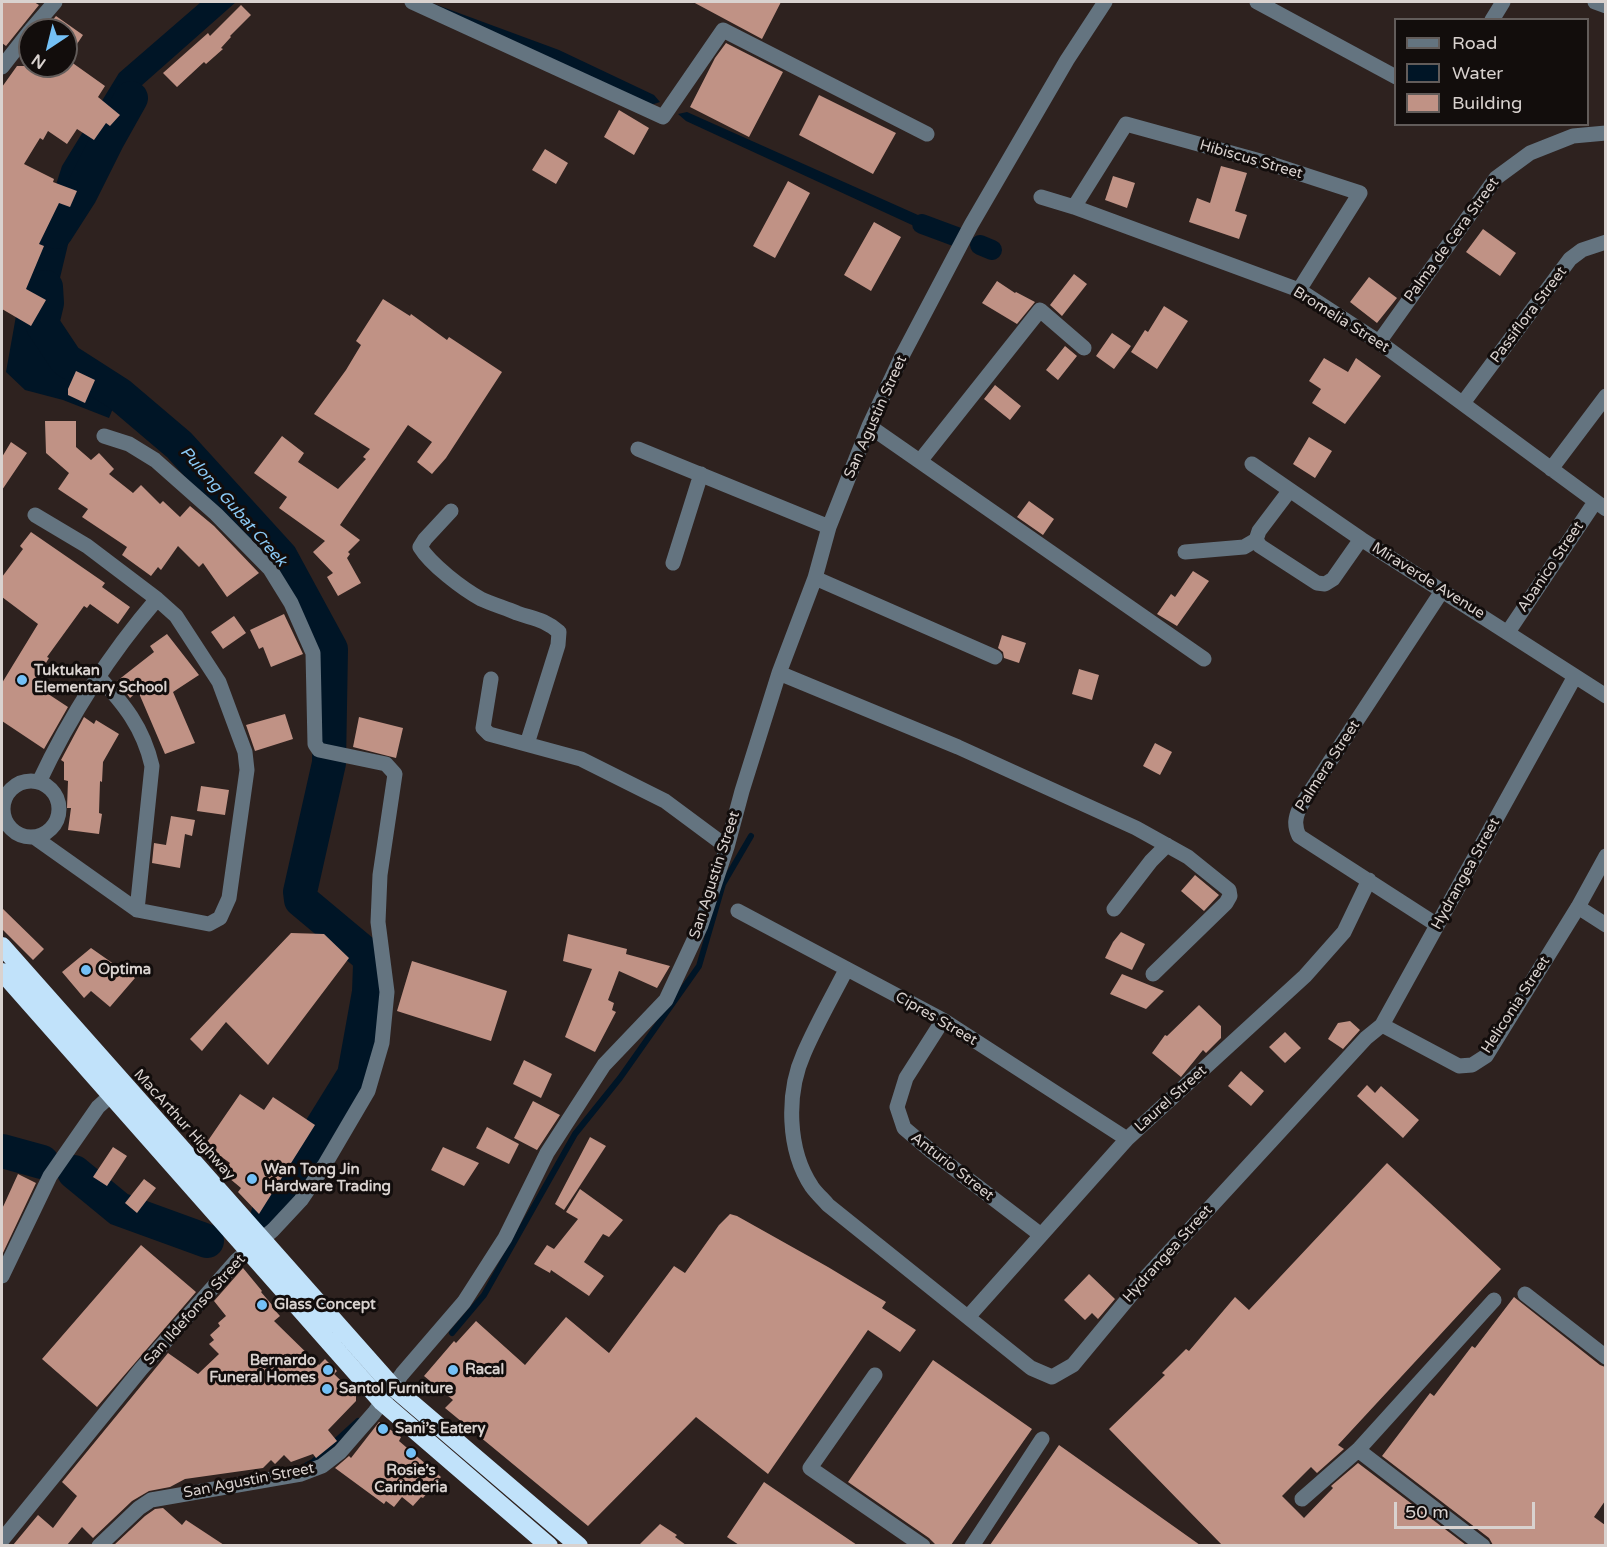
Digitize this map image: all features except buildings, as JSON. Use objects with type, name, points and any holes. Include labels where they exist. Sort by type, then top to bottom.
[{"type":"highway","name":"MacArthur Highway","points":[[2,946],[248,1251],[382,1402],[549,1545]]},
{"type":"highway","name":"MacArthur Highway","points":[[2,972],[262,1239],[393,1387],[568,1542]]},
{"type":"street","points":[[42,18],[55,2]]},
{"type":"street","points":[[412,2],[663,117],[723,30],[927,134]]},
{"type":"street","name":"San Agustin Street","points":[[99,1545],[151,1500],[301,1474],[322,1466],[340,1452],[464,1302],[505,1238],[547,1154],[604,1065],[666,1000],[701,925],[779,673],[815,578],[830,527],[869,426],[902,356],[971,225],[1066,60],[1105,2]]},
{"type":"street","points":[[1257,2],[1394,77]]},
{"type":"street","points":[[1493,18],[1503,2]]},
{"type":"street","points":[[1594,2],[1605,6]]},
{"type":"street","points":[[2,67],[18,47]]},
{"type":"street","name":"Hibiscus Street","points":[[1074,207],[1126,124],[1271,164],[1360,193],[1299,290]]},
{"type":"street","name":"Palma de Cera Street","points":[[1379,342],[1496,177],[1530,153],[1573,136],[1605,133]]},
{"type":"street","name":"Bromelia Street","points":[[1041,197],[1299,290],[1379,342],[1600,506]]},
{"type":"street","name":"Passiflora Street","points":[[1463,403],[1570,260],[1582,250],[1605,242]]},
{"type":"street","points":[[920,460],[1040,310],[1084,348]]},
{"type":"street","points":[[1551,469],[1605,396]]},
{"type":"street","points":[[869,426],[1204,659]]},
{"type":"street","name":"San Ildefonso Street","points":[[2,1540],[141,1370],[248,1251],[273,1230],[301,1200],[368,1091],[382,1043],[387,992],[378,922],[380,875],[395,774],[386,764],[323,752],[315,744],[313,653],[291,603],[270,569],[216,514],[155,460],[129,444],[104,436]]},
{"type":"street","points":[[638,449],[830,527]]},
{"type":"street","name":"Miraverde Avenue","points":[[1251,464],[1361,539],[1605,696]]},
{"type":"street","points":[[673,563],[701,474]]},
{"type":"street","points":[[1185,552],[1244,547],[1256,540],[1259,531],[1290,490]]},
{"type":"street","name":"Abanico Street","points":[[1508,632],[1566,545],[1600,506]]},
{"type":"street","points":[[451,511],[425,539],[420,547],[424,554],[481,598],[530,618],[547,622],[559,632],[558,645],[526,744]]},
{"type":"street","points":[[34,515],[87,546],[176,616],[219,682],[245,752],[247,770],[229,898],[220,918],[209,924],[137,910],[34,837],[16,834],[9,827],[2,811],[3,801],[7,792],[16,784],[25,781],[39,782],[52,790],[58,800],[59,810],[55,824],[49,831],[34,837]]},
{"type":"street","points":[[1256,540],[1260,546],[1317,583],[1325,584],[1333,579],[1361,539]]},
{"type":"street","points":[[815,578],[995,657]]},
{"type":"street","name":"Palmera Street","points":[[1437,925],[1299,836],[1295,827],[1295,817],[1442,591]]},
{"type":"street","points":[[39,782],[97,675],[127,634],[157,599]]},
{"type":"street","points":[[779,673],[958,747],[1136,828],[1188,857],[1229,890],[1230,896],[1226,903],[1152,974]]},
{"type":"street","points":[[97,675],[114,693],[140,729],[152,766],[137,910]]},
{"type":"street","name":"Hydrangea Street","points":[[846,970],[803,1055],[795,1083],[792,1129],[802,1169],[813,1188],[828,1205],[1031,1368],[1052,1377],[1073,1365],[1146,1277],[1366,1038],[1382,1025],[1574,678]]},
{"type":"street","points":[[491,679],[483,728],[489,734],[581,759],[665,801],[727,847]]},
{"type":"street","points":[[1114,909],[1151,861],[1167,845]]},
{"type":"street","name":"Heliconia Street","points":[[1382,1025],[1459,1066],[1472,1065],[1486,1056],[1578,907],[1605,856]]},
{"type":"street","name":"Laurel Street","points":[[968,1317],[1127,1139],[1305,976],[1344,932],[1369,880]]},
{"type":"street","points":[[1578,907],[1605,925]]},
{"type":"street","name":"Cipres Street","points":[[738,911],[943,1020],[1127,1139]]},
{"type":"street","name":"Anturio Street","points":[[943,1020],[906,1078],[897,1107],[904,1128],[931,1152],[1041,1235]]},
{"type":"street","points":[[2,1272],[50,1176],[98,1107],[117,1090]]},
{"type":"street","points":[[1525,1294],[1605,1357]]},
{"type":"street","points":[[1302,1499],[1358,1449],[1494,1300]]},
{"type":"street","points":[[875,1374],[810,1468],[923,1545]]},
{"type":"street","points":[[972,1545],[1042,1439]]},
{"type":"street","points":[[1358,1449],[1483,1545]]},
{"type":"water","points":[[201,2],[236,2],[141,86],[85,174],[45,340],[67,379],[116,391],[119,394],[109,418],[63,400],[25,390],[6,372],[19,299],[62,166],[119,73]]},
{"type":"water","points":[[429,2],[559,50],[654,95],[660,102],[651,105]]},
{"type":"water","points":[[687,112],[918,215],[922,224],[912,225],[686,121],[678,114]]},
{"type":"waterway","name":"Pulong Gubat Creek","points":[[56,232],[81,193],[131,98]]},
{"type":"waterway","points":[[922,224],[957,237]]},
{"type":"waterway","points":[[980,245],[992,250]]},
{"type":"waterway","name":"Pulong Gubat Creek","points":[[46,287],[47,303],[42,324],[66,360],[119,394],[179,445],[281,557],[331,649],[329,763],[300,892],[301,900],[368,956],[369,992],[354,1075],[268,1214]]},
{"type":"waterway","points":[[452,1333],[484,1295],[575,1134],[620,1078],[699,966],[723,884],[751,836]]},
{"type":"waterway","name":"Pulong Gubat Creek","points":[[2,1151],[42,1162]]},
{"type":"waterway","name":"Pulong Gubat Creek","points":[[74,1172],[119,1209],[207,1241]]},
{"type":"waterway","points":[[307,1465],[358,1421]]},
{"type":"place","name":"Tuktukan Elementary School","points":[[22,680]]},
{"type":"place","name":"Optima","points":[[86,970]]},
{"type":"place","name":"Wan Tong Jin Hardware Trading","points":[[252,1179]]},
{"type":"place","name":"Glass Concept","points":[[262,1305]]},
{"type":"place","name":"Bernardo Funeral Homes","points":[[328,1370]]},
{"type":"place","name":"Racal","points":[[453,1370]]},
{"type":"place","name":"Santol Furniture","points":[[327,1389]]},
{"type":"place","name":"Sani’s Eatery","points":[[383,1429]]},
{"type":"place","name":"Rosie’s Carinderia","points":[[411,1453]]}]
